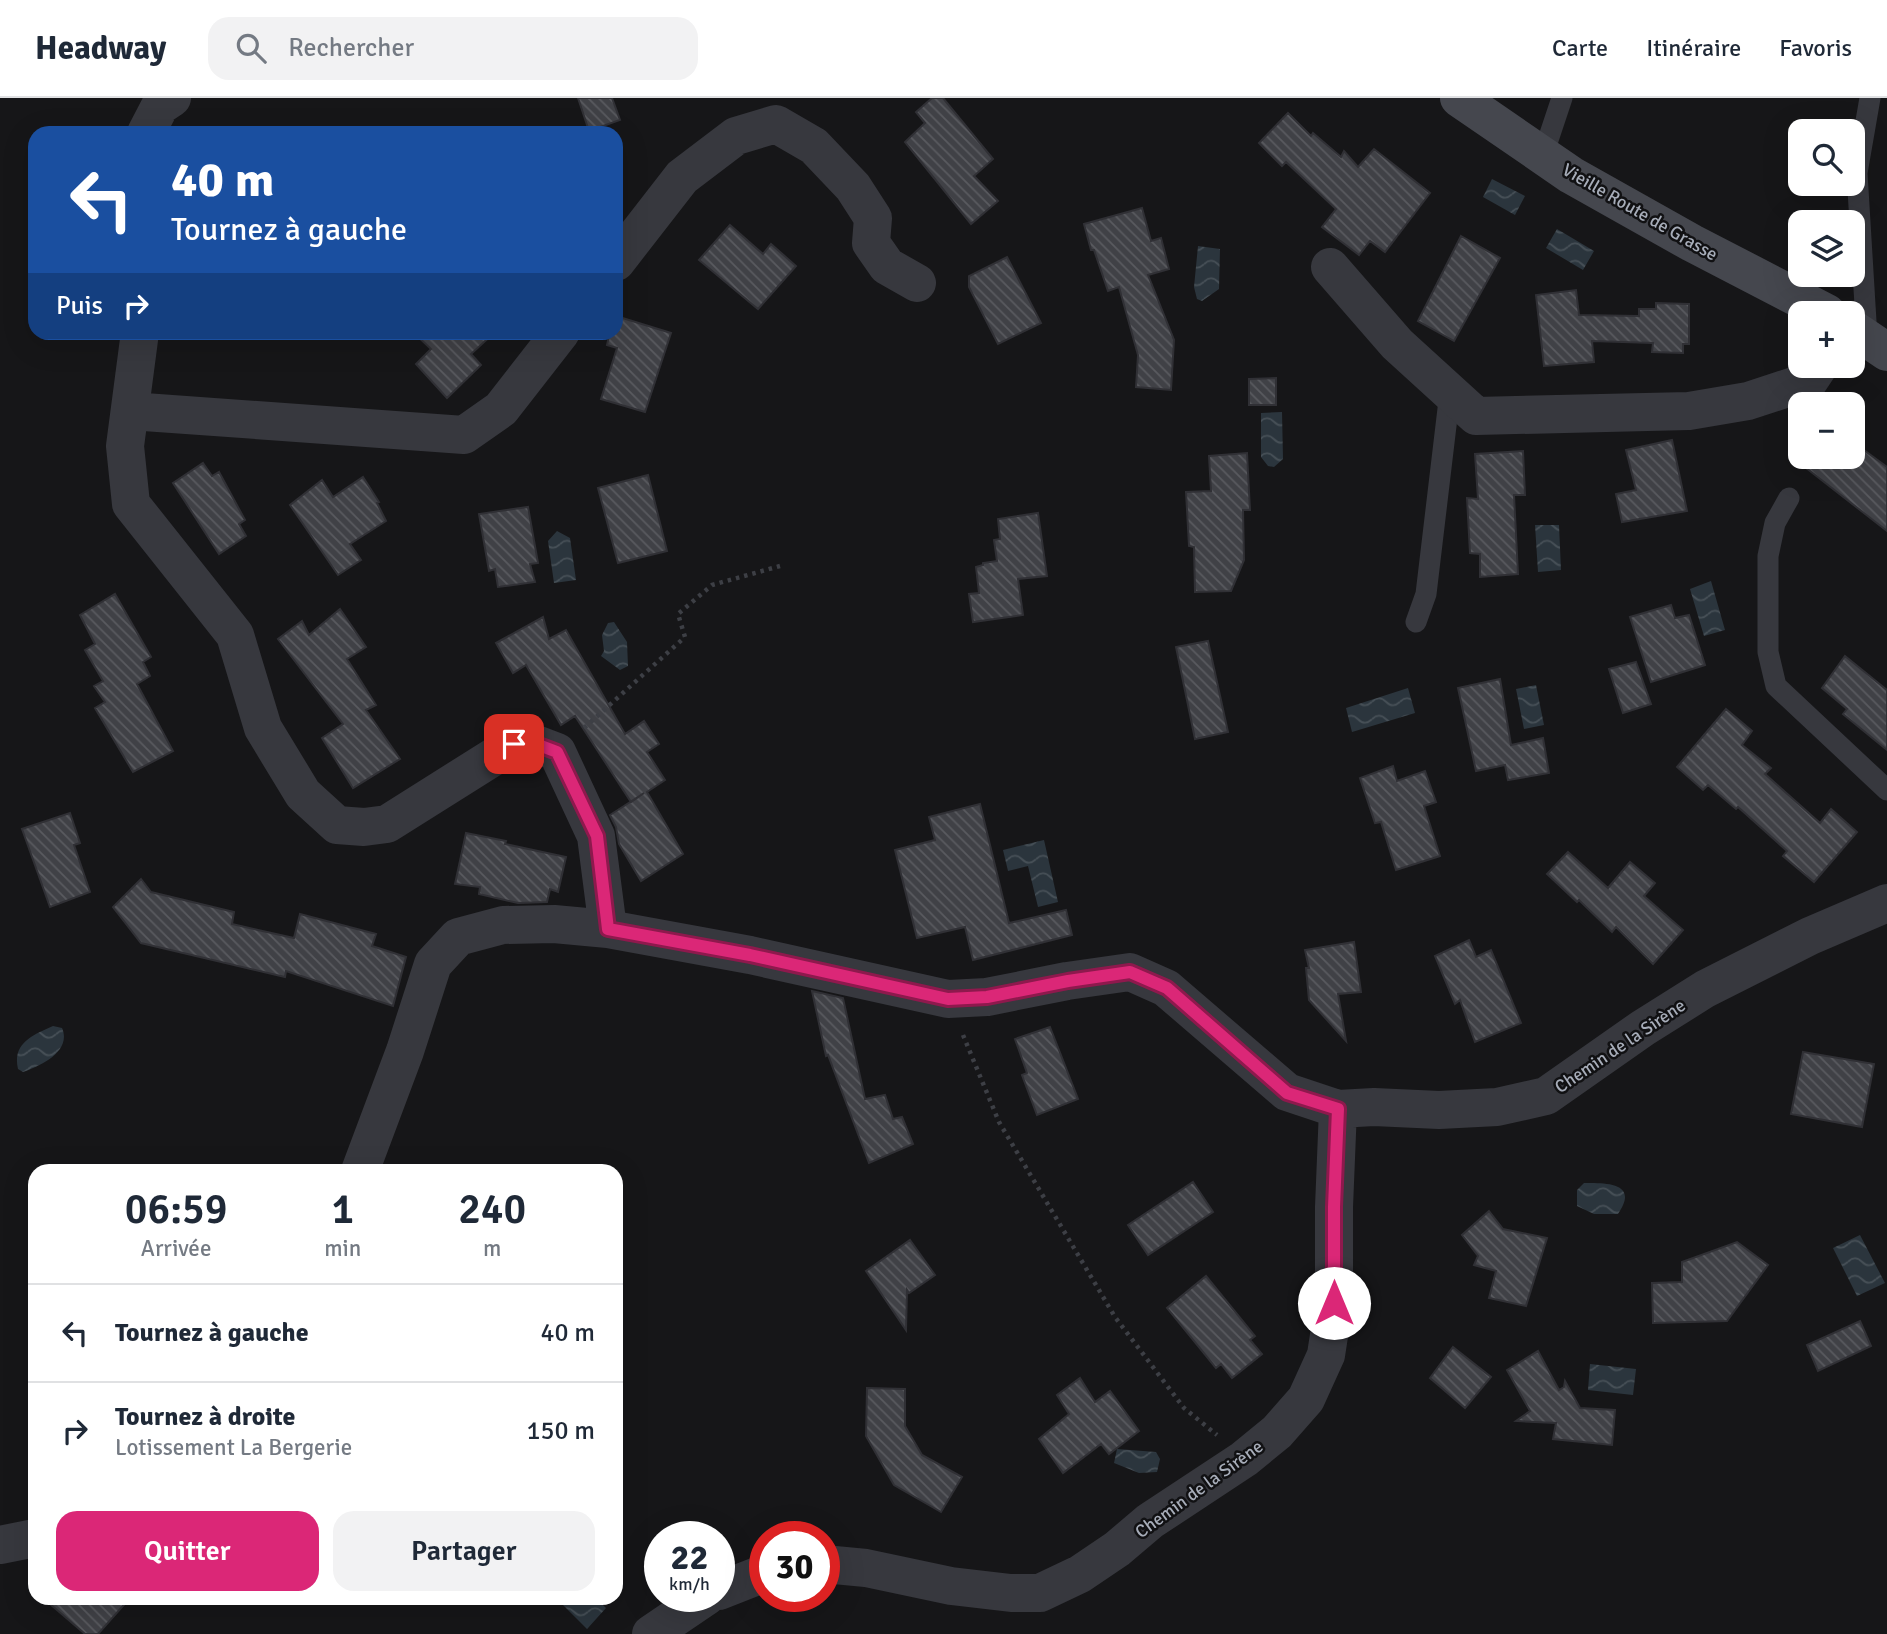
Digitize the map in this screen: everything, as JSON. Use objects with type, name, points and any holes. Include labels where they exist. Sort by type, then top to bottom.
[{"type":"street","points":[[150,126],[160,106],[172,98]]},
{"type":"street","name":"Vieille Route de Grasse","points":[[1460,98],[1572,175],[1692,243],[1804,301]]},
{"type":"street","points":[[623,253],[682,177],[736,135],[776,124],[814,146],[853,187],[873,218],[871,243],[887,266],[916,283]]},
{"type":"street","points":[[1330,267],[1397,344],[1476,416],[1689,411],[1748,401],[1809,381],[1811,378]]},
{"type":"street","points":[[139,340],[125,446],[131,504],[235,635],[264,728],[303,794],[337,825],[364,827],[387,824],[514,744],[536,744],[557,752],[597,836],[608,929]]},
{"type":"street","points":[[130,411],[464,435],[501,409],[555,340]]},
{"type":"street","name":"Chemin de la Sirène","points":[[840,1566],[1010,1593],[1040,1593],[1080,1574],[1117,1549],[1150,1521],[1244,1459],[1277,1432],[1306,1399],[1326,1355],[1334,1303],[1338,1109],[1374,1107],[1439,1110],[1497,1107],[1546,1096],[1643,1028],[1705,989],[1811,936],[1887,903]]},
{"type":"street","points":[[363,1164],[405,1051],[433,964],[458,937],[503,925],[554,924],[608,929],[750,955],[948,999],[987,997],[1130,972],[1167,988],[1287,1093],[1338,1109]]},
{"type":"street","points":[[0,1545],[28,1539]]},
{"type":"street","points":[[651,1634],[683,1612]]},
{"type":"lane","points":[[1542,155],[1562,98]]},
{"type":"lane","points":[[1869,340],[1857,173],[1870,98]]},
{"type":"lane","points":[[1416,622],[1426,594],[1450,392]]},
{"type":"lane","points":[[1789,498],[1775,523],[1768,556],[1768,652],[1776,686],[1887,790]]},
{"type":"path","points":[[557,752],[685,637],[678,614],[712,585],[780,566]]},
{"type":"path","points":[[948,999],[999,1122],[1115,1317],[1184,1408],[1244,1459]]},
{"type":"water","points":[[1492,179],[1525,196],[1515,215],[1483,197]]},
{"type":"water","points":[[1557,229],[1594,251],[1583,270],[1546,248]]},
{"type":"water","points":[[1198,246],[1220,249],[1219,289],[1202,301],[1197,299],[1194,287]]},
{"type":"water","points":[[1282,412],[1283,459],[1274,467],[1268,466],[1261,457],[1261,413]]},
{"type":"water","points":[[1535,525],[1559,525],[1561,570],[1538,572]]},
{"type":"water","points":[[557,531],[570,538],[576,580],[554,583],[548,541]]},
{"type":"water","points":[[1711,581],[1725,630],[1704,636],[1690,589]]},
{"type":"water","points":[[614,622],[627,642],[628,666],[620,670],[601,656],[604,651],[602,635],[608,623]]},
{"type":"water","points":[[1536,685],[1544,725],[1524,729],[1516,689]]},
{"type":"water","points":[[1408,688],[1415,713],[1352,732],[1346,708]]},
{"type":"water","points":[[1044,840],[1058,902],[1038,907],[1028,866],[1008,871],[1003,850]]},
{"type":"water","points":[[53,1026],[62,1028],[64,1036],[59,1050],[38,1066],[23,1072],[18,1069],[17,1060],[21,1046]]},
{"type":"water","points":[[1584,1183],[1610,1184],[1622,1190],[1624,1203],[1618,1214],[1594,1214],[1577,1206],[1577,1190]]},
{"type":"water","points":[[1860,1235],[1885,1283],[1857,1296],[1833,1248]]},
{"type":"water","points":[[1590,1364],[1636,1369],[1633,1395],[1588,1390]]},
{"type":"water","points":[[1117,1449],[1156,1452],[1160,1459],[1157,1472],[1139,1473],[1114,1463]]},
{"type":"water","points":[[563,1605],[603,1605],[606,1608],[587,1629]]},
{"type":"building","points":[[578,98],[612,98],[620,120],[603,126],[587,126]]},
{"type":"building","points":[[932,98],[943,98],[993,159],[974,176],[998,201],[971,224],[905,142],[925,123],[916,112]]},
{"type":"building","points":[[1288,113],[1311,136],[1313,133],[1341,157],[1344,151],[1358,167],[1374,149],[1430,193],[1385,252],[1370,241],[1359,255],[1322,227],[1336,209],[1286,162],[1282,166],[1259,143]]},
{"type":"building","points":[[1142,208],[1151,241],[1161,238],[1169,269],[1148,275],[1174,340],[1171,390],[1136,387],[1138,355],[1119,287],[1108,291],[1094,250],[1091,250],[1084,224]]},
{"type":"building","points":[[730,225],[763,254],[771,244],[796,266],[758,309],[699,260]]},
{"type":"building","points":[[1461,236],[1500,258],[1454,341],[1418,321]]},
{"type":"building","points":[[1007,257],[1041,323],[998,344],[969,287],[969,276]]},
{"type":"building","points":[[1576,290],[1579,315],[1639,316],[1639,309],[1656,309],[1656,303],[1689,304],[1689,344],[1683,344],[1683,353],[1652,352],[1653,343],[1592,341],[1594,362],[1544,366],[1536,295]]},
{"type":"building","points":[[623,318],[671,333],[645,412],[601,399],[617,348],[607,345],[608,340],[623,340]]},
{"type":"building","points":[[421,340],[486,340],[471,354],[481,365],[447,398],[416,364],[431,349]]},
{"type":"building","points":[[1276,378],[1276,405],[1249,405],[1249,379]]},
{"type":"building","points":[[1672,440],[1687,511],[1622,522],[1616,494],[1636,490],[1626,450]]},
{"type":"building","points":[[1523,451],[1525,495],[1514,495],[1518,574],[1480,577],[1480,554],[1470,553],[1467,498],[1478,499],[1475,454]]},
{"type":"building","points":[[1865,451],[1887,467],[1887,531],[1807,469],[1865,469]]},
{"type":"building","points":[[1247,453],[1250,510],[1243,510],[1244,560],[1231,591],[1195,592],[1194,547],[1189,546],[1186,492],[1211,491],[1209,456]]},
{"type":"building","points":[[203,463],[212,476],[219,472],[245,520],[239,524],[246,536],[219,554],[173,483]]},
{"type":"building","points":[[648,475],[667,551],[618,563],[598,488]]},
{"type":"building","points":[[363,477],[379,502],[377,503],[386,521],[350,544],[361,560],[338,575],[290,505],[322,480],[333,497]]},
{"type":"building","points":[[528,507],[538,563],[530,564],[535,582],[498,587],[495,569],[489,571],[479,514]]},
{"type":"building","points":[[1038,513],[1047,576],[1018,579],[1023,615],[973,622],[969,594],[979,593],[976,567],[997,561],[994,540],[1000,539],[998,519]]},
{"type":"building","points":[[115,594],[151,657],[143,662],[150,676],[137,684],[173,751],[133,772],[95,708],[105,702],[94,686],[103,681],[85,650],[95,644],[80,615]]},
{"type":"building","points":[[1671,605],[1675,618],[1689,615],[1705,665],[1651,682],[1630,617]]},
{"type":"building","points":[[340,609],[366,647],[347,659],[376,705],[366,710],[400,759],[353,788],[322,738],[343,724],[278,639],[302,621],[309,635]]},
{"type":"building","points":[[543,617],[549,639],[566,630],[625,734],[644,721],[659,744],[647,752],[665,780],[647,792],[683,854],[641,881],[619,844],[616,827],[610,815],[631,802],[575,716],[561,725],[526,665],[513,673],[496,643]]},
{"type":"building","points":[[1208,641],[1228,732],[1195,739],[1176,647]]},
{"type":"building","points":[[1845,656],[1887,690],[1887,750],[1843,714],[1847,709],[1822,688]]},
{"type":"building","points":[[1636,662],[1651,704],[1623,713],[1609,669]]},
{"type":"building","points":[[1500,679],[1511,745],[1543,738],[1549,773],[1508,780],[1505,765],[1476,771],[1458,688]]},
{"type":"building","points":[[1726,709],[1752,731],[1742,745],[1771,768],[1765,774],[1820,823],[1831,809],[1857,832],[1814,882],[1783,856],[1787,851],[1738,807],[1736,809],[1708,785],[1703,790],[1677,767]]},
{"type":"building","points":[[1393,766],[1397,781],[1425,771],[1436,802],[1424,806],[1440,856],[1396,870],[1381,822],[1375,823],[1360,778]]},
{"type":"building","points":[[980,804],[1009,923],[1066,910],[1072,935],[973,960],[965,927],[917,938],[895,850],[935,840],[929,817]]},
{"type":"building","points":[[70,813],[80,843],[74,845],[90,892],[50,907],[22,829]]},
{"type":"building","points":[[466,833],[566,857],[558,892],[550,889],[547,902],[518,903],[479,894],[480,887],[455,884]]},
{"type":"building","points":[[1568,852],[1608,888],[1630,862],[1655,883],[1644,896],[1683,930],[1653,964],[1616,927],[1612,932],[1547,874]]},
{"type":"building","points":[[141,879],[151,892],[234,912],[232,924],[294,938],[300,914],[376,934],[372,946],[406,957],[393,1006],[286,971],[285,977],[141,943],[113,907]]},
{"type":"building","points":[[1469,940],[1476,957],[1491,950],[1521,1023],[1475,1042],[1460,1000],[1455,1004],[1435,956]]},
{"type":"building","points":[[1354,942],[1361,992],[1338,994],[1346,1041],[1309,1000],[1306,968],[1309,968],[1305,950]]},
{"type":"building","points":[[812,991],[843,998],[865,1099],[885,1095],[893,1119],[902,1117],[913,1144],[869,1163],[828,1055],[826,1056]]},
{"type":"building","points":[[1050,1027],[1078,1099],[1037,1115],[1022,1075],[1027,1073],[1015,1039]]},
{"type":"building","points":[[1803,1052],[1874,1064],[1862,1127],[1791,1114]]},
{"type":"building","points":[[1193,1182],[1213,1212],[1148,1255],[1128,1225]]},
{"type":"building","points":[[1489,1211],[1503,1229],[1547,1238],[1526,1306],[1489,1298],[1496,1271],[1474,1265],[1478,1256],[1462,1235]]},
{"type":"building","points":[[910,1240],[935,1275],[909,1293],[907,1290],[906,1330],[866,1271]]},
{"type":"building","points":[[1737,1242],[1768,1265],[1727,1321],[1653,1323],[1652,1283],[1682,1282],[1682,1262]]},
{"type":"building","points":[[1206,1276],[1255,1336],[1250,1340],[1262,1354],[1232,1378],[1221,1364],[1216,1368],[1167,1308]]},
{"type":"building","points":[[1860,1321],[1871,1346],[1818,1371],[1807,1345]]},
{"type":"building","points":[[1453,1347],[1491,1377],[1465,1408],[1430,1378]]},
{"type":"building","points":[[1538,1351],[1559,1390],[1564,1387],[1565,1381],[1580,1408],[1615,1410],[1612,1445],[1553,1439],[1556,1423],[1516,1421],[1530,1411],[1507,1370]]},
{"type":"building","points":[[1080,1378],[1095,1402],[1110,1391],[1139,1431],[1109,1454],[1101,1444],[1063,1473],[1039,1439],[1069,1414],[1057,1395]]},
{"type":"building","points":[[867,1388],[905,1389],[905,1426],[922,1455],[962,1477],[941,1512],[894,1485],[866,1436]]},
{"type":"building","points":[[51,1605],[124,1605],[98,1634],[85,1634]]},
{"type":"route","points":[[514,744],[536,744],[557,752],[597,836],[608,929],[750,955],[948,999],[987,997],[1130,972],[1167,988],[1287,1093],[1338,1109],[1334,1303]]}]
